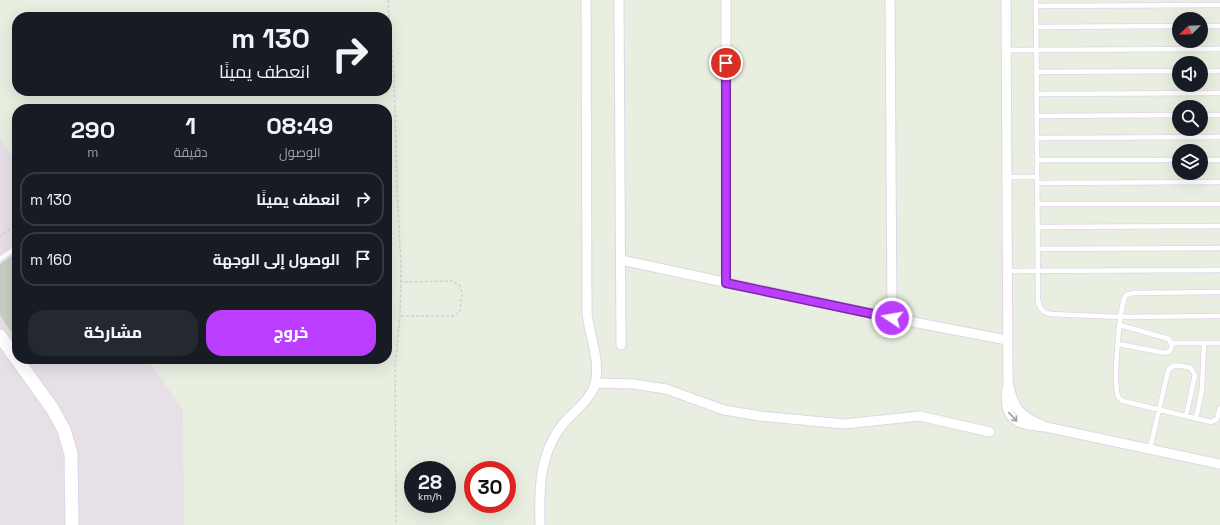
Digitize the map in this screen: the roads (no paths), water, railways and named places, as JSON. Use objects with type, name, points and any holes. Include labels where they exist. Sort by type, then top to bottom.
[{"type":"street","points":[[540,525],[540,484],[547,453],[562,425],[588,398],[595,383],[596,358],[589,328],[587,306],[586,0]]},
{"type":"street","points":[[619,0],[621,345]]},
{"type":"street","points":[[726,0],[726,283]]},
{"type":"street","points":[[890,0],[892,318]]},
{"type":"street","points":[[1006,0],[1008,382],[1011,397],[1016,409],[1026,418],[1046,427],[1220,464]]},
{"type":"street","points":[[621,260],[892,318],[1007,340]]},
{"type":"street","points":[[0,336],[12,353]]},
{"type":"street","points":[[20,364],[52,408],[64,430],[71,454],[72,525]]},
{"type":"street","points":[[595,383],[626,384],[666,389],[724,410],[760,416],[844,424],[920,416],[990,432]]},
{"type":"lane","points":[[1036,0],[1038,303],[1044,312],[1051,314],[1121,317],[1220,316]]},
{"type":"lane","points":[[1036,6],[1220,6]]},
{"type":"lane","points":[[1036,27],[1172,26]]},
{"type":"lane","points":[[1208,26],[1220,26]]},
{"type":"lane","points":[[1006,50],[1220,49]]},
{"type":"lane","points":[[1037,72],[1172,71]]},
{"type":"lane","points":[[1208,71],[1220,71]]},
{"type":"lane","points":[[1037,94],[1220,93]]},
{"type":"lane","points":[[1037,116],[1172,115]]},
{"type":"lane","points":[[1208,115],[1220,115]]},
{"type":"lane","points":[[1037,138],[1220,137]]},
{"type":"lane","points":[[1037,160],[1172,160]]},
{"type":"lane","points":[[1208,160],[1220,160]]},
{"type":"lane","points":[[1007,177],[1037,177]]},
{"type":"lane","points":[[1037,183],[1220,182]]},
{"type":"lane","points":[[1037,204],[1220,204]]},
{"type":"lane","points":[[1038,226],[1220,226]]},
{"type":"lane","points":[[1038,248],[1220,248]]},
{"type":"lane","points":[[0,259],[12,250]]},
{"type":"lane","points":[[1007,271],[1220,270]]},
{"type":"lane","points":[[1220,292],[1129,293],[1125,298],[1121,317],[1118,344],[1117,383],[1119,398],[1122,401],[1196,419],[1214,422],[1218,416],[1220,408]]},
{"type":"lane","points":[[1120,325],[1166,338],[1172,343],[1220,343]]},
{"type":"lane","points":[[1118,344],[1165,353],[1172,349],[1172,343]]},
{"type":"lane","points":[[1196,419],[1202,389],[1204,343]]},
{"type":"lane","points":[[1150,449],[1170,369],[1177,365],[1188,367],[1193,370],[1195,378],[1186,416]]}]
